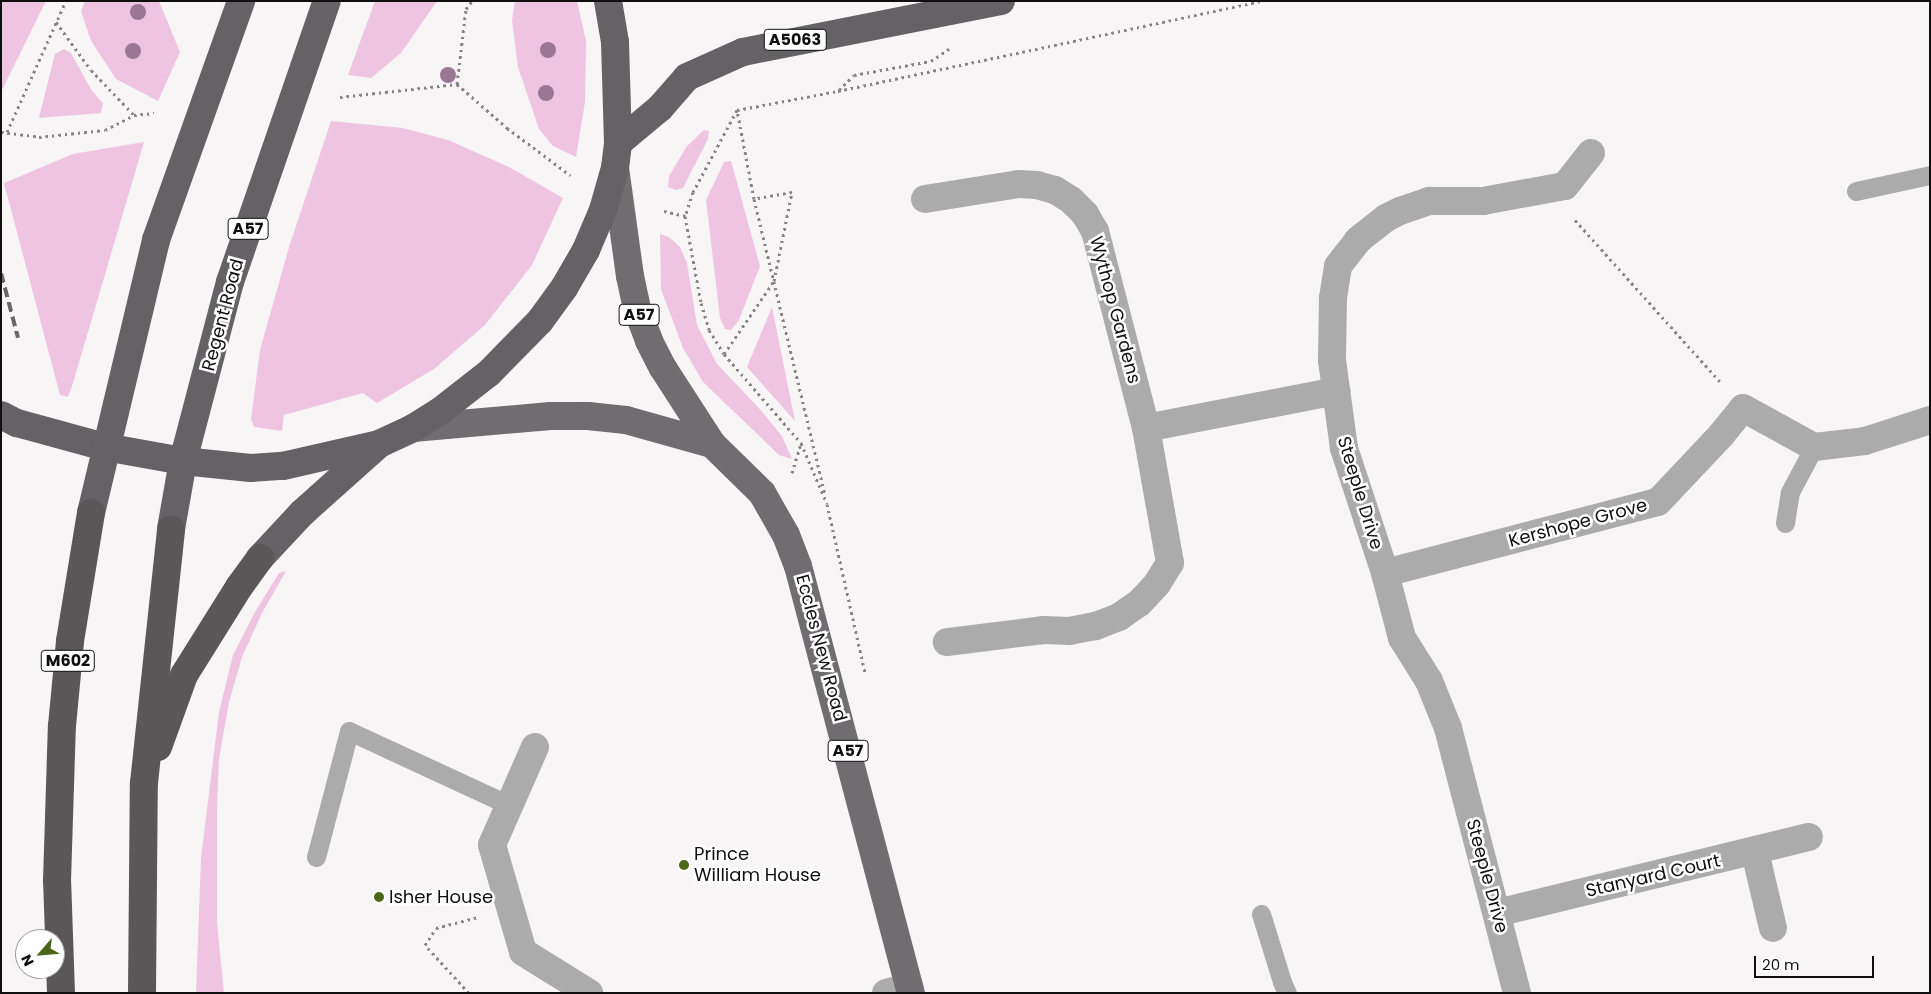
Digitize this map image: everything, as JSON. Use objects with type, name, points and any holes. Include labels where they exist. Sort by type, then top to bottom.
[{"type":"highway","points":[[105,447],[156,240],[241,1]]},
{"type":"highway","name":"Regent Road","points":[[144,783],[171,529],[183,461],[230,282],[327,1]]},
{"type":"highway","points":[[1,415],[17,423],[105,447],[183,461],[250,468],[283,466],[379,444],[413,428],[452,403],[489,373],[540,321],[564,288],[586,250],[603,210],[617,156],[616,42],[608,1]]},
{"type":"highway","name":"A5063","points":[[617,156],[687,76],[743,52],[1001,1]]},
{"type":"highway","points":[[142,993],[144,783],[184,675],[239,587],[260,558],[302,514],[379,444]]},
{"type":"highway","name":"M602","points":[[61,993],[57,882],[62,726],[73,622],[91,513],[105,447]]},
{"type":"main road","name":"Eccles New Road","points":[[617,156],[630,276],[637,309],[649,341],[663,368],[712,444],[762,493],[786,535],[798,566],[902,991]]},
{"type":"main road","name":"Eccles New Road","points":[[413,428],[550,416],[588,416],[626,420],[712,444]]},
{"type":"street","points":[[1565,186],[1591,153]]},
{"type":"street","name":"Wythop Gardens","points":[[925,199],[1019,184],[1037,185],[1055,190],[1071,200],[1085,214],[1095,230],[1146,428],[1170,563],[1157,584],[1139,603],[1126,612],[1094,626],[1070,631],[1044,630],[947,642]]},
{"type":"street","name":"Steeple Drive","points":[[1518,993],[1448,728],[1429,681],[1402,638],[1385,573],[1344,448],[1332,360],[1332,298],[1338,266],[1358,240],[1386,218],[1416,204],[1443,200],[1483,201],[1565,186]]},
{"type":"street","points":[[1146,428],[1336,391]]},
{"type":"street","points":[[1743,408],[1814,447],[1865,441],[1930,420]]},
{"type":"street","name":"Kershope Grove","points":[[1385,573],[1658,502],[1722,434],[1743,408]]},
{"type":"street","points":[[535,747],[492,844],[523,952],[589,993]]},
{"type":"street","name":"Stanyard Court","points":[[1497,913],[1809,838]]},
{"type":"street","points":[[1755,852],[1773,928]]},
{"type":"lane","points":[[1856,191],[1930,175]]},
{"type":"lane","points":[[1785,523],[1790,492],[1814,447]]},
{"type":"lane","points":[[316,857],[349,731],[509,805]]},
{"type":"lane","points":[[1261,914],[1287,993]]},
{"type":"path","points":[[7,132],[66,1]]},
{"type":"path","points":[[457,84],[466,9],[472,1]]},
{"type":"path","points":[[737,110],[838,91],[1260,1]]},
{"type":"path","points":[[56,22],[91,70],[134,115]]},
{"type":"path","points":[[340,97],[457,84],[507,128],[570,175]]},
{"type":"path","points":[[737,110],[754,199],[827,504]]},
{"type":"path","points":[[664,211],[684,216],[693,192],[737,110]]},
{"type":"path","points":[[1,132],[39,138],[105,130],[134,115],[154,113]]},
{"type":"path","points":[[1565,186],[1571,215],[1743,408]]},
{"type":"path","points":[[724,354],[774,281],[792,192],[754,199]]},
{"type":"path","points":[[469,993],[425,945],[436,928],[479,916],[502,931],[517,934]]},
{"type":"shaded area","points":[[1,1],[46,1],[1,92]]},
{"type":"shaded area","points":[[85,1],[159,1],[180,52],[158,101],[116,79],[91,41],[81,11]]},
{"type":"shaded area","points":[[375,1],[437,1],[401,53],[371,78],[348,75]]},
{"type":"shaded area","points":[[515,1],[577,1],[586,41],[585,102],[576,157],[553,146],[539,129],[518,67],[512,20]]},
{"type":"shaded area","points":[[64,49],[71,53],[92,91],[103,103],[101,113],[39,118],[55,54]]},
{"type":"shaded area","points":[[331,121],[403,128],[448,140],[509,167],[563,198],[532,265],[485,325],[434,369],[377,403],[363,393],[284,415],[282,431],[254,427],[251,419],[260,350],[290,244]]},
{"type":"shaded area","points":[[704,130],[709,131],[708,139],[683,188],[676,190],[668,187],[669,176],[687,146]]},
{"type":"shaded area","points":[[144,142],[73,383],[68,397],[60,395],[4,183],[73,154]]},
{"type":"shaded area","points":[[731,161],[760,266],[739,320],[731,330],[725,329],[720,318],[706,200],[724,162]]},
{"type":"shaded area","points":[[660,234],[669,237],[680,247],[687,263],[697,325],[717,364],[758,407],[782,436],[792,459],[779,455],[703,382],[683,348],[661,289]]},
{"type":"shaded area","points":[[772,307],[795,421],[747,367]]},
{"type":"shaded area","points":[[286,571],[262,613],[242,657],[229,702],[219,759],[217,809],[217,922],[224,993],[196,993],[201,858],[219,712],[233,655],[255,612],[279,573]]},
{"type":"railway","points":[[1,273],[18,338]]},
{"type":"place","name":"Prince William House","points":[[684,865]]},
{"type":"place","name":"Isher House","points":[[379,897]]}]
